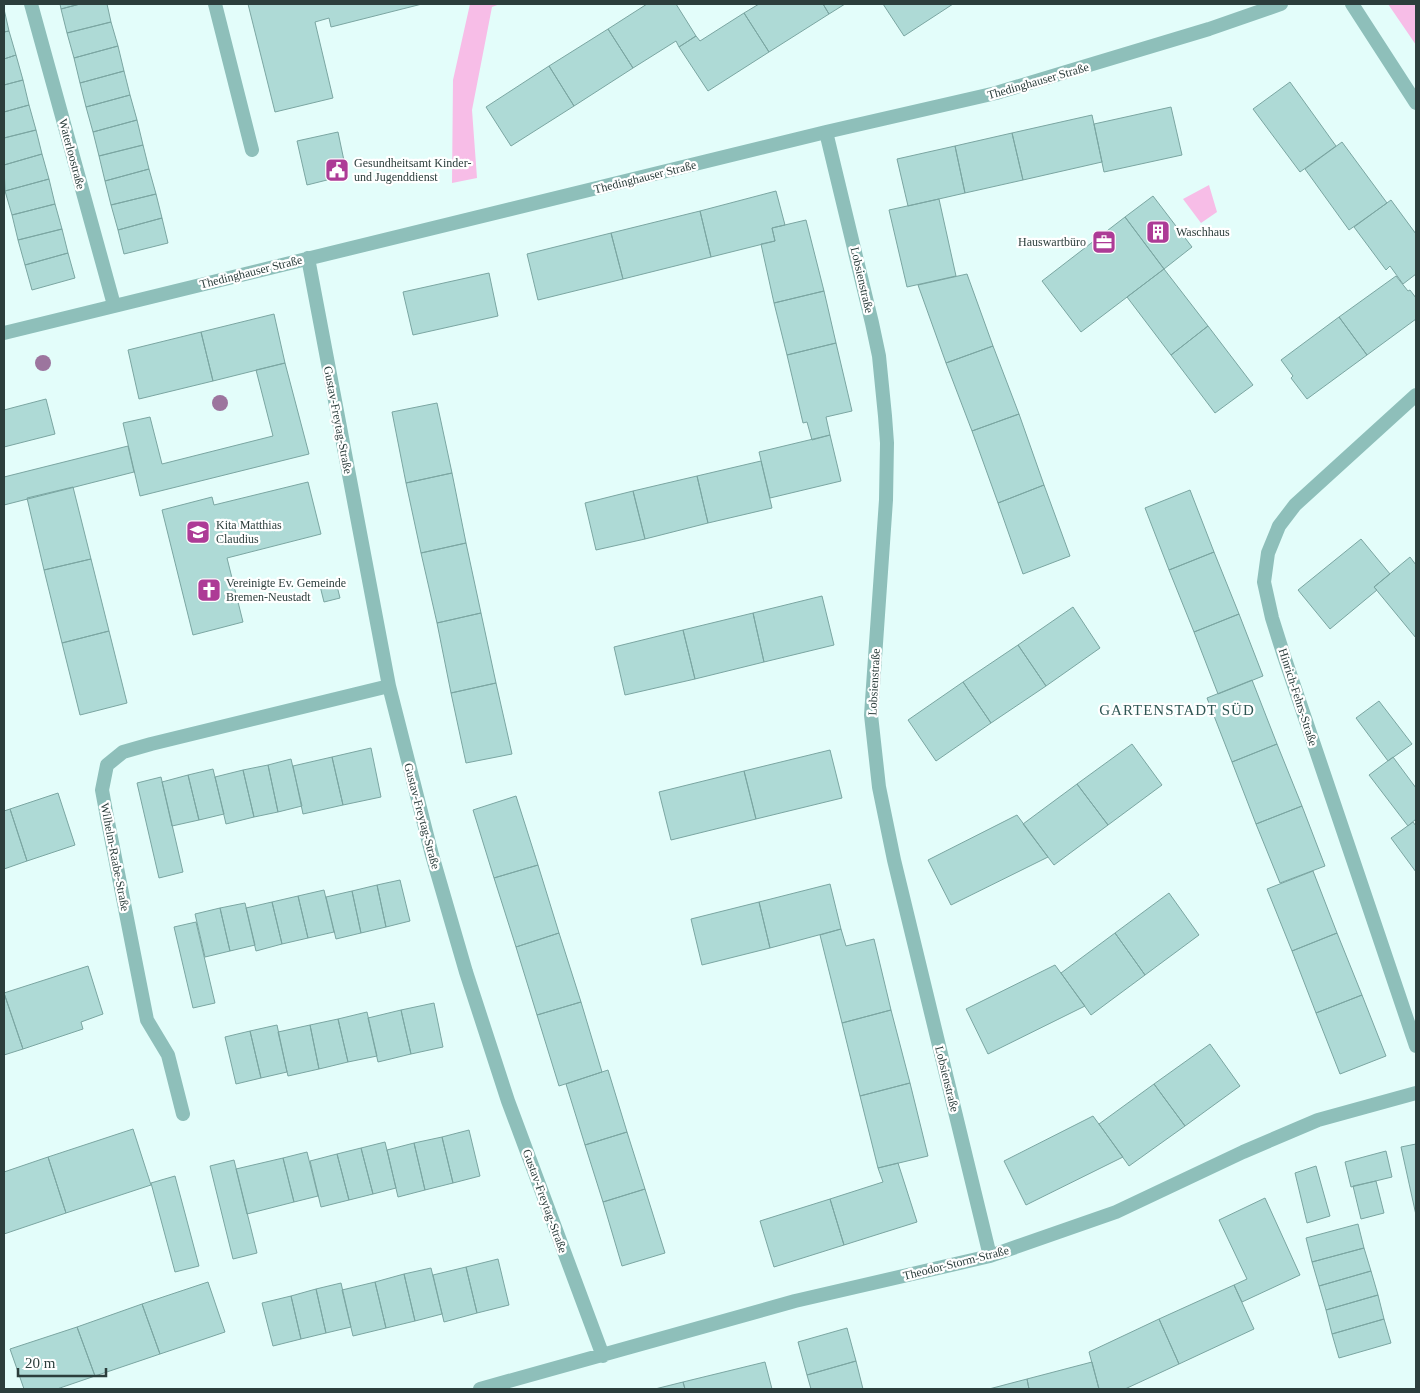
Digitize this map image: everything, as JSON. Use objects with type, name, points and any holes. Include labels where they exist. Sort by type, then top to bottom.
[{"type":"street","name":"Waterloostraße","points":[[31,4],[114,305]]},
{"type":"street","points":[[215,4],[252,150]]},
{"type":"street","name":"Thedinghauser Straße","points":[[4,333],[826,132],[996,93],[1200,32],[1281,4]]},
{"type":"street","points":[[1352,4],[1416,103]]},
{"type":"street","name":"Lobsienstraße","points":[[826,132],[874,332],[879,356],[886,416],[886,500],[871,715],[879,788],[894,860],[990,1256]]},
{"type":"street","name":"Gustav-Freytag-Straße","points":[[308,258],[389,686],[432,855],[466,972],[508,1101],[603,1356]]},
{"type":"street","name":"Hinrich-Fehrs-Straße","points":[[1416,395],[1295,505],[1279,526],[1268,553],[1264,582],[1272,618],[1284,656],[1416,1046]]},
{"type":"street","name":"Wilhelm-Raabe-Straße","points":[[183,1114],[168,1055],[147,1020],[102,790],[107,765],[123,752],[151,744],[389,686]]},
{"type":"street","name":"Theodor-Storm-Straße","points":[[480,1389],[795,1301],[990,1256],[1116,1212],[1243,1152],[1318,1120],[1416,1093]]},
{"type":"shaded area","points":[[470,4],[500,4],[492,7],[472,110],[477,178],[452,183],[453,80]]},
{"type":"shaded area","points":[[1388,4],[1416,4],[1416,45]]},
{"type":"shaded area","points":[[1209,185],[1217,212],[1201,223],[1183,199]]},
{"type":"building","points":[[60,4],[80,4],[61,9]]},
{"type":"building","points":[[80,4],[107,4],[111,22],[67,33],[61,9]]},
{"type":"building","points":[[248,4],[422,4],[331,27],[329,18],[315,22],[333,98],[275,112]]},
{"type":"building","points":[[647,4],[676,4],[696,36],[679,47],[676,41],[633,68],[608,29]]},
{"type":"building","points":[[759,4],[823,4],[829,14],[769,52],[744,13]]},
{"type":"building","points":[[823,4],[845,4],[829,14]]},
{"type":"building","points":[[883,4],[953,4],[904,36]]},
{"type":"building","points":[[4,9],[9,31],[4,32]]},
{"type":"building","points":[[744,13],[769,52],[708,91],[679,47],[696,36],[700,41]]},
{"type":"building","points":[[111,22],[118,46],[74,58],[67,33]]},
{"type":"building","points":[[608,29],[633,68],[574,106],[549,66]]},
{"type":"building","points":[[9,31],[16,55],[4,59],[4,32]]},
{"type":"building","points":[[118,46],[124,71],[80,83],[74,58]]},
{"type":"building","points":[[16,55],[23,80],[4,85],[4,59]]},
{"type":"building","points":[[549,66],[574,106],[511,146],[486,107]]},
{"type":"building","points":[[124,71],[130,95],[86,107],[80,83]]},
{"type":"building","points":[[23,80],[29,105],[4,112],[4,85]]},
{"type":"building","points":[[1290,82],[1336,146],[1300,172],[1253,109]]},
{"type":"building","points":[[130,95],[137,120],[93,132],[86,107]]},
{"type":"building","points":[[29,105],[36,130],[4,138],[4,112]]},
{"type":"building","points":[[1171,107],[1182,155],[1104,172],[1094,124]]},
{"type":"building","points":[[1092,115],[1102,162],[1023,180],[1012,133]]},
{"type":"building","points":[[137,120],[143,145],[99,156],[93,132]]},
{"type":"building","points":[[36,130],[42,154],[4,165],[4,138]]},
{"type":"building","points":[[338,132],[347,175],[307,185],[297,141]]},
{"type":"building","points":[[1012,133],[1023,180],[965,193],[955,146]]},
{"type":"building","points":[[1342,142],[1387,203],[1349,230],[1305,169]]},
{"type":"building","points":[[143,145],[149,169],[105,181],[99,156]]},
{"type":"building","points":[[955,146],[965,193],[908,206],[897,159]]},
{"type":"building","points":[[42,154],[49,179],[5,191],[4,165]]},
{"type":"building","points":[[149,169],[156,194],[111,205],[105,181]]},
{"type":"building","points":[[49,179],[55,204],[12,215],[5,191]]},
{"type":"building","points":[[776,191],[785,225],[772,228],[775,241],[711,257],[700,211]]},
{"type":"building","points":[[156,194],[162,218],[118,230],[111,205]]},
{"type":"building","name":"Waschhaus","points":[[1153,196],[1192,247],[1164,269],[1125,217]]},
{"type":"building","points":[[939,199],[956,276],[907,287],[889,210]]},
{"type":"building","points":[[1391,200],[1416,234],[1416,274],[1403,284],[1390,266],[1386,270],[1354,227]]},
{"type":"building","points":[[55,204],[62,229],[18,240],[12,215]]},
{"type":"building","points":[[700,211],[711,257],[623,279],[611,233]]},
{"type":"building","points":[[1125,217],[1164,269],[1081,332],[1042,281]]},
{"type":"building","points":[[162,218],[168,243],[124,254],[118,230]]},
{"type":"building","points":[[806,220],[824,291],[774,303],[761,244],[775,241],[772,228]]},
{"type":"building","points":[[62,229],[68,253],[25,265],[18,240]]},
{"type":"building","points":[[611,233],[623,279],[538,300],[527,254]]},
{"type":"building","points":[[68,253],[75,278],[32,290],[25,265]]},
{"type":"building","points":[[1164,269],[1208,326],[1171,355],[1127,297]]},
{"type":"building","points":[[489,273],[498,316],[413,335],[403,292]]},
{"type":"building","points":[[967,274],[993,346],[946,363],[918,285]]},
{"type":"building","points":[[1396,276],[1416,298],[1416,319],[1367,355],[1339,317]]},
{"type":"building","points":[[824,291],[836,343],[787,355],[774,303]]},
{"type":"building","points":[[274,314],[285,363],[213,381],[201,332]]},
{"type":"building","points":[[1339,317],[1367,355],[1307,399],[1291,378],[1293,376],[1281,360]]},
{"type":"building","points":[[1208,326],[1253,385],[1215,413],[1171,355]]},
{"type":"building","points":[[201,332],[213,381],[139,399],[128,350]]},
{"type":"building","points":[[836,343],[852,411],[826,417],[830,435],[812,440],[807,422],[803,423],[787,355]]},
{"type":"building","points":[[993,346],[1019,414],[972,431],[946,363]]},
{"type":"building","points":[[285,363],[309,454],[140,496],[123,423],[150,417],[162,464],[273,436],[256,370]]},
{"type":"building","points":[[46,399],[55,434],[4,447],[4,410]]},
{"type":"building","points":[[437,403],[452,473],[406,483],[392,412]]},
{"type":"building","points":[[1019,414],[1044,485],[998,503],[972,431]]},
{"type":"building","points":[[830,435],[841,481],[770,498],[759,452]]},
{"type":"building","points":[[128,446],[134,472],[4,505],[4,477]]},
{"type":"building","points":[[761,461],[772,508],[708,523],[697,476]]},
{"type":"building","points":[[452,473],[466,543],[421,553],[406,483]]},
{"type":"building","points":[[697,476],[708,523],[645,539],[633,491]]},
{"type":"building","name":"Vereinigte Ev. Gemeinde Bremen-Neustadt","points":[[308,482],[321,534],[227,558],[243,622],[193,635],[162,510],[212,497],[214,505]]},
{"type":"building","points":[[1044,485],[1070,556],[1023,574],[998,503]]},
{"type":"building","points":[[73,487],[91,559],[44,570],[27,498]]},
{"type":"building","points":[[1190,490],[1214,552],[1169,570],[1145,508]]},
{"type":"building","points":[[633,491],[645,539],[596,550],[585,503]]},
{"type":"building","points":[[1361,539],[1390,574],[1374,587],[1377,590],[1330,629],[1298,590]]},
{"type":"building","points":[[466,543],[481,613],[437,623],[421,553]]},
{"type":"building","points":[[1214,552],[1239,614],[1194,632],[1169,570]]},
{"type":"building","points":[[1410,557],[1416,565],[1416,638],[1374,587]]},
{"type":"building","points":[[91,559],[109,631],[62,643],[44,570]]},
{"type":"building","points":[[336,582],[340,598],[324,602],[320,586]]},
{"type":"building","points":[[822,596],[834,645],[764,662],[753,613]]},
{"type":"building","points":[[1073,607],[1100,648],[1046,686],[1018,645]]},
{"type":"building","points":[[481,613],[496,683],[451,693],[437,623]]},
{"type":"building","points":[[753,613],[764,662],[695,679],[683,630]]},
{"type":"building","points":[[1239,614],[1263,676],[1218,694],[1194,632]]},
{"type":"building","points":[[683,630],[695,679],[625,695],[614,647]]},
{"type":"building","points":[[109,631],[127,703],[80,715],[62,643]]},
{"type":"building","points":[[1018,645],[1046,686],[991,723],[963,682]]},
{"type":"building","points":[[1252,680],[1277,744],[1232,762],[1207,698]]},
{"type":"building","points":[[963,682],[991,723],[936,761],[908,720]]},
{"type":"building","points":[[496,683],[512,754],[466,763],[451,693]]},
{"type":"building","points":[[1379,701],[1412,744],[1388,761],[1356,718]]},
{"type":"building","points":[[1132,744],[1162,785],[1108,825],[1077,784]]},
{"type":"building","points":[[1277,744],[1302,806],[1256,824],[1232,762]]},
{"type":"building","points":[[371,748],[381,797],[343,805],[332,757]]},
{"type":"building","points":[[830,750],[842,798],[756,819],[744,771]]},
{"type":"building","points":[[332,757],[343,805],[303,814],[293,766]]},
{"type":"building","points":[[1393,757],[1416,788],[1416,819],[1408,826],[1369,775]]},
{"type":"building","points":[[291,759],[302,806],[278,812],[268,765]]},
{"type":"building","points":[[268,765],[278,812],[254,817],[243,770]]},
{"type":"building","points":[[213,769],[224,814],[199,820],[188,775]]},
{"type":"building","points":[[243,770],[254,817],[226,824],[215,777]]},
{"type":"building","points":[[744,771],[756,819],[671,840],[659,792]]},
{"type":"building","points":[[188,775],[199,820],[172,826],[162,782]]},
{"type":"building","points":[[161,777],[183,872],[159,878],[137,783]]},
{"type":"building","points":[[1077,784],[1108,825],[1054,865],[1023,824]]},
{"type":"building","points":[[58,793],[75,845],[27,861],[10,809]]},
{"type":"building","points":[[516,796],[538,865],[494,878],[473,810]]},
{"type":"building","points":[[1302,806],[1325,866],[1280,883],[1256,824]]},
{"type":"building","points":[[10,809],[27,861],[4,869],[4,811]]},
{"type":"building","points":[[1017,815],[1048,857],[951,905],[928,860]]},
{"type":"building","points":[[1413,822],[1416,826],[1416,872],[1391,838]]},
{"type":"building","points":[[538,865],[559,933],[516,947],[494,878]]},
{"type":"building","points":[[1313,871],[1337,933],[1292,951],[1267,889]]},
{"type":"building","points":[[400,880],[410,921],[386,927],[377,885]]},
{"type":"building","points":[[830,884],[841,929],[770,948],[759,902]]},
{"type":"building","points":[[377,885],[386,927],[361,933],[352,891]]},
{"type":"building","points":[[324,890],[334,932],[308,938],[298,896]]},
{"type":"building","points":[[352,891],[361,933],[336,939],[326,897]]},
{"type":"building","points":[[1169,893],[1199,935],[1145,975],[1115,933]]},
{"type":"building","points":[[298,896],[308,938],[282,944],[272,902]]},
{"type":"building","points":[[272,902],[282,944],[256,951],[246,908]]},
{"type":"building","points":[[759,902],[770,948],[702,965],[691,919]]},
{"type":"building","points":[[245,903],[255,945],[230,951],[220,908]]},
{"type":"building","points":[[220,908],[230,951],[205,957],[195,914]]},
{"type":"building","points":[[196,922],[215,1003],[193,1008],[174,927]]},
{"type":"building","points":[[841,929],[846,946],[874,939],[891,1010],[842,1023],[820,935]]},
{"type":"building","points":[[559,933],[581,1002],[537,1015],[516,947]]},
{"type":"building","points":[[1115,933],[1145,975],[1091,1015],[1061,973]]},
{"type":"building","points":[[1337,933],[1362,995],[1316,1013],[1292,951]]},
{"type":"building","points":[[1055,965],[1085,1006],[988,1054],[966,1009]]},
{"type":"building","points":[[88,966],[103,1014],[81,1022],[83,1029],[23,1049],[4,993]]},
{"type":"building","points":[[4,993],[23,1049],[4,1055]]},
{"type":"building","points":[[1362,995],[1386,1056],[1340,1074],[1316,1013]]},
{"type":"building","points":[[581,1002],[602,1072],[559,1086],[537,1015]]},
{"type":"building","points":[[434,1003],[443,1047],[411,1054],[401,1010]]},
{"type":"building","points":[[401,1010],[411,1054],[378,1062],[368,1018]]},
{"type":"building","points":[[891,1010],[910,1083],[860,1096],[842,1023]]},
{"type":"building","points":[[367,1012],[377,1056],[348,1062],[338,1019]]},
{"type":"building","points":[[338,1019],[348,1062],[319,1069],[310,1025]]},
{"type":"building","points":[[277,1025],[287,1072],[261,1078],[250,1031]]},
{"type":"building","points":[[310,1025],[319,1069],[288,1076],[278,1032]]},
{"type":"building","points":[[250,1031],[261,1078],[236,1084],[225,1037]]},
{"type":"building","points":[[1210,1044],[1240,1086],[1185,1126],[1154,1084]]},
{"type":"building","points":[[608,1070],[627,1132],[585,1145],[566,1084]]},
{"type":"building","points":[[910,1083],[928,1156],[878,1168],[860,1096]]},
{"type":"building","points":[[1154,1084],[1185,1126],[1129,1166],[1099,1124]]},
{"type":"building","points":[[1093,1116],[1123,1157],[1026,1205],[1004,1161]]},
{"type":"building","points":[[133,1129],[151,1185],[66,1213],[48,1157]]},
{"type":"building","points":[[469,1130],[480,1176],[453,1183],[442,1137]]},
{"type":"building","points":[[627,1132],[645,1189],[603,1202],[585,1145]]},
{"type":"building","points":[[442,1137],[453,1183],[425,1190],[414,1143]]},
{"type":"building","points":[[385,1142],[396,1188],[373,1194],[361,1148]]},
{"type":"building","points":[[414,1143],[425,1190],[398,1197],[387,1150]]},
{"type":"building","points":[[1416,1144],[1416,1215],[1401,1147]]},
{"type":"building","points":[[361,1148],[373,1194],[349,1200],[337,1154]]},
{"type":"building","points":[[1386,1151],[1392,1177],[1351,1187],[1345,1162]]},
{"type":"building","points":[[307,1152],[318,1196],[294,1202],[283,1158]]},
{"type":"building","points":[[337,1154],[349,1200],[321,1207],[310,1161]]},
{"type":"building","points":[[48,1157],[66,1213],[4,1234],[4,1172]]},
{"type":"building","points":[[283,1158],[294,1202],[247,1214],[236,1169]]},
{"type":"building","points":[[234,1160],[257,1253],[233,1259],[210,1166]]},
{"type":"building","points":[[898,1163],[917,1222],[844,1245],[830,1199],[883,1182],[878,1168]]},
{"type":"building","points":[[1316,1166],[1330,1216],[1307,1223],[1295,1173]]},
{"type":"building","points":[[175,1176],[199,1266],[175,1272],[151,1183]]},
{"type":"building","points":[[1376,1181],[1384,1213],[1361,1219],[1353,1186]]},
{"type":"building","points":[[645,1189],[665,1253],[622,1266],[603,1202]]},
{"type":"building","points":[[1265,1198],[1300,1275],[1242,1302],[1234,1285],[1247,1279],[1219,1220]]},
{"type":"building","points":[[830,1199],[844,1245],[774,1267],[760,1221]]},
{"type":"building","points":[[1358,1224],[1364,1248],[1312,1262],[1306,1238]]},
{"type":"building","points":[[1364,1248],[1371,1271],[1319,1286],[1312,1262]]},
{"type":"building","points":[[498,1259],[509,1305],[477,1313],[466,1267]]},
{"type":"building","points":[[466,1267],[477,1313],[444,1322],[433,1275]]},
{"type":"building","points":[[431,1268],[442,1314],[415,1321],[404,1274]]},
{"type":"building","points":[[1371,1271],[1378,1295],[1326,1310],[1319,1286]]},
{"type":"building","points":[[404,1274],[415,1321],[386,1328],[375,1282]]},
{"type":"building","points":[[208,1282],[225,1332],[160,1354],[142,1304]]},
{"type":"building","points":[[375,1282],[386,1328],[353,1336],[342,1290]]},
{"type":"building","points":[[341,1283],[351,1327],[326,1333],[316,1289]]},
{"type":"building","points":[[1234,1285],[1254,1329],[1179,1364],[1159,1319]]},
{"type":"building","points":[[316,1289],[326,1333],[301,1339],[291,1296]]},
{"type":"building","points":[[1378,1295],[1384,1319],[1332,1334],[1326,1310]]},
{"type":"building","points":[[291,1296],[301,1339],[273,1346],[262,1303]]},
{"type":"building","points":[[142,1304],[160,1354],[95,1376],[77,1327]]},
{"type":"building","points":[[1159,1319],[1179,1364],[1125,1389],[1099,1389],[1089,1352]]},
{"type":"building","points":[[1384,1319],[1391,1343],[1339,1358],[1332,1334]]},
{"type":"building","points":[[77,1327],[95,1376],[57,1389],[24,1389],[10,1349]]},
{"type":"building","points":[[847,1328],[856,1361],[807,1375],[798,1342]]},
{"type":"building","points":[[856,1361],[863,1389],[811,1389],[807,1375]]},
{"type":"building","points":[[765,1362],[772,1389],[685,1389],[683,1382]]},
{"type":"building","points":[[1092,1362],[1099,1389],[1029,1389],[1027,1379]]},
{"type":"building","points":[[1027,1379],[1029,1389],[989,1389]]},
{"type":"building","points":[[683,1382],[685,1389],[655,1389]]},
{"type":"place","name":"Gesundheitsamt Kinder- und Jugenddienst","points":[[337,170]]},
{"type":"place","name":"Waschhaus","points":[[1158,232]]},
{"type":"place","name":"Hauswartbüro","points":[[1104,242]]},
{"type":"place","name":"Kita Matthias Claudius","points":[[198,532]]},
{"type":"place","name":"Vereinigte Ev. Gemeinde Bremen-Neustadt","points":[[209,590]]},
{"type":"district","name":"GARTENSTADT SÜD","points":[[1177,710]]}]
